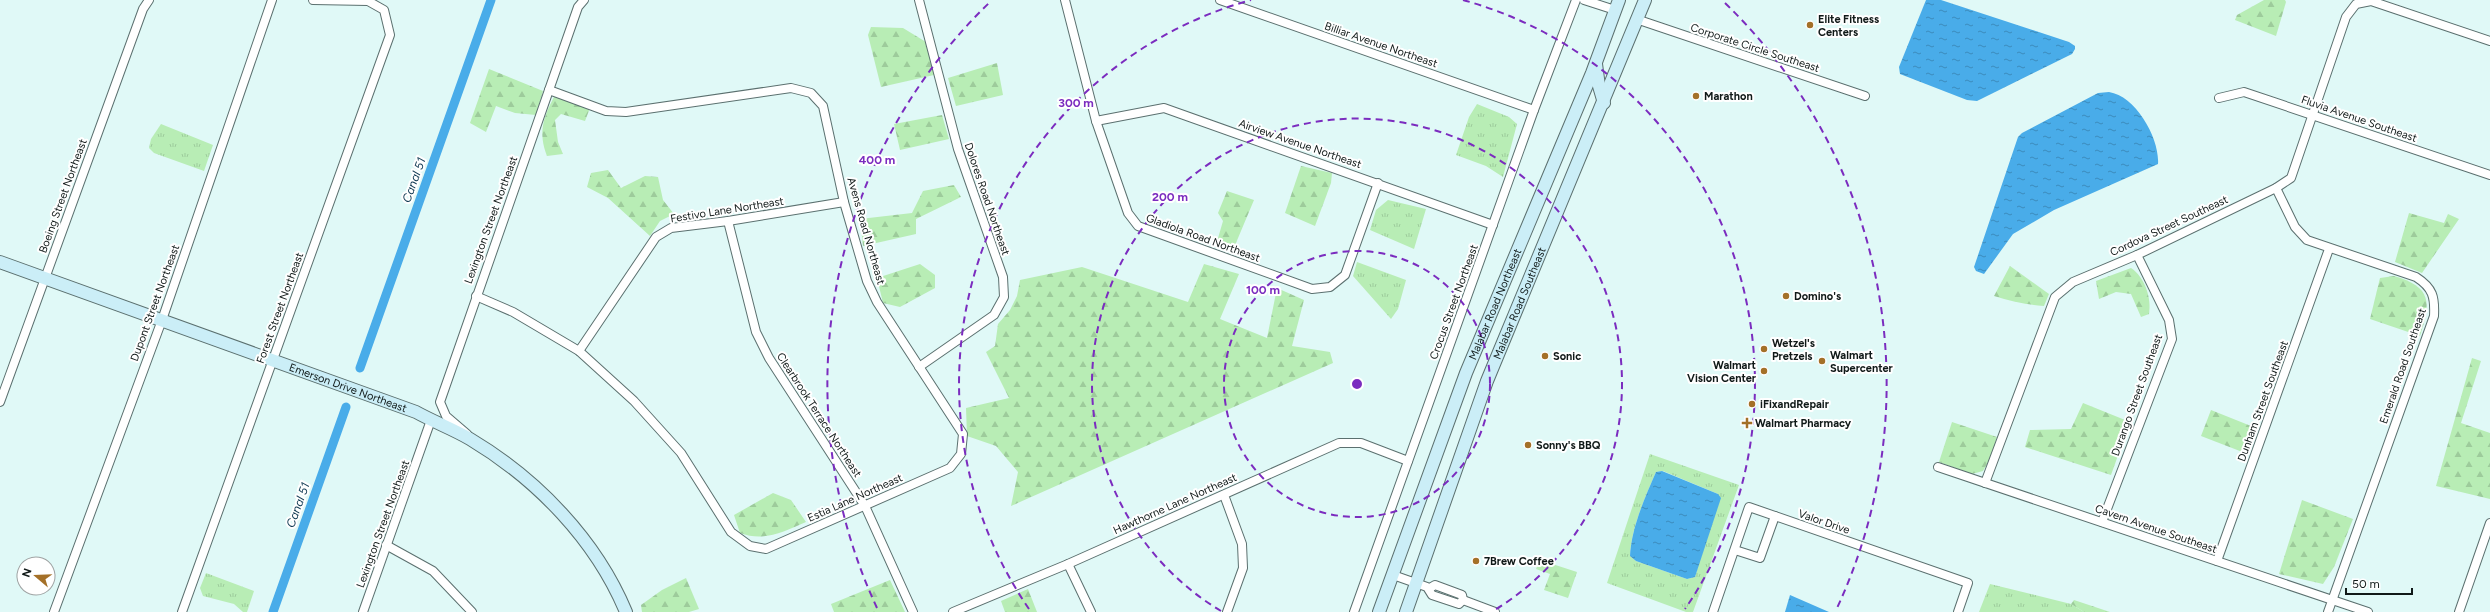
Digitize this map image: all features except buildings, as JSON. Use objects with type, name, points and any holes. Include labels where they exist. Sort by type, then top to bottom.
[{"type":"main road","name":"Malabar Road Southeast","points":[[1406,612],[1487,381],[1604,103],[1645,0]]},
{"type":"main road","name":"Malabar Road Northeast","points":[[1379,612],[1466,373],[1596,63],[1617,5]]},
{"type":"main road","points":[[1596,63],[1599,86],[1604,103]]},
{"type":"main road","name":"Emerson Drive Northeast","points":[[0,262],[416,412],[472,440],[514,470],[556,506],[590,549],[617,590],[626,612]]},
{"type":"street","name":"Boeing Street Northeast","points":[[0,402],[143,9],[149,0]]},
{"type":"street","name":"Dupont Street Northeast","points":[[54,612],[162,320],[272,0]]},
{"type":"street","name":"Forest Street Northeast","points":[[182,612],[390,35],[384,10],[368,1],[313,0]]},
{"type":"street","name":"Lexington Street Northeast","points":[[472,440],[463,429],[446,416],[440,402],[578,7],[584,0]]},
{"type":"street","name":"Dolores Road Northeast","points":[[919,0],[958,149],[1003,277],[1004,297],[994,315],[919,367]]},
{"type":"street","name":"Gladiola Road Northeast","points":[[1065,0],[1096,121],[1128,214],[1138,226],[1312,289],[1330,287],[1345,275],[1378,183]]},
{"type":"street","name":"Billiar Avenue Northeast","points":[[1220,0],[1534,110]]},
{"type":"street","name":"Crocus Street Northeast","points":[[1354,612],[1534,110],[1576,0]]},
{"type":"street","points":[[1584,0],[1617,5]]},
{"type":"street","name":"Cordova Street Southeast","points":[[1985,483],[2055,297],[2073,282],[2136,255],[2276,188],[2291,178],[2346,17],[2356,4],[2371,1],[2490,41]]},
{"type":"street","name":"Corporate Circle Southeast","points":[[1638,20],[1865,96]]},
{"type":"street","name":"Avens Road Northeast","points":[[549,90],[606,111],[626,112],[791,88],[811,93],[823,106],[844,202],[870,288],[877,302],[963,434],[961,454]]},
{"type":"street","name":"Fluvia Avenue Southeast","points":[[2219,98],[2244,92],[2490,175]]},
{"type":"street","name":"Airview Avenue Northeast","points":[[1096,121],[1164,108],[1493,225]]},
{"type":"street","name":"Emerald Road Southeast","points":[[2276,188],[2294,227],[2307,240],[2329,249],[2416,278],[2427,285],[2433,293],[2435,302],[2434,316],[2328,612]]},
{"type":"street","name":"Festivo Lane Northeast","points":[[579,351],[656,237],[671,228],[728,221],[844,202]]},
{"type":"street","name":"Clearbrook Terrace Northeast","points":[[728,221],[756,332],[769,358],[865,506],[913,612]]},
{"type":"street","name":"Dunham Street Southeast","points":[[2217,561],[2329,249]]},
{"type":"street","name":"Durango Street Southeast","points":[[2102,522],[2172,338],[2169,320],[2136,255]]},
{"type":"street","points":[[476,296],[513,312],[579,351]]},
{"type":"street","name":"Estia Lane Northeast","points":[[579,351],[634,400],[681,452],[731,532],[750,546],[766,549],[865,506],[950,468],[961,454]]},
{"type":"street","name":"Lexington Street Northeast","points":[[363,612],[431,420]]},
{"type":"street","name":"Hawthorne Lane Northeast","points":[[953,612],[1068,564],[1339,443],[1360,443],[1408,461]]},
{"type":"street","name":"Cavern Avenue Southeast","points":[[1938,467],[2368,612]]},
{"type":"street","points":[[1224,495],[1242,544],[1243,568],[1227,612]]},
{"type":"street","name":"Valor Drive","points":[[1713,612],[1749,507],[1968,583],[1958,612]]},
{"type":"street","points":[[1735,550],[1760,558],[1775,516]]},
{"type":"street","points":[[2459,612],[2490,524]]},
{"type":"street","points":[[386,545],[433,571],[472,612]]},
{"type":"street","points":[[1068,564],[1091,612]]},
{"type":"street","points":[[1392,575],[1430,588],[1435,585],[1462,595],[1463,600],[1495,612]]},
{"type":"green space","points":[[2264,0],[2285,0],[2286,2],[2276,36],[2235,20],[2237,15]]},
{"type":"green space","points":[[871,27],[903,28],[926,42],[934,75],[881,87],[868,35]]},
{"type":"green space","points":[[997,63],[1003,95],[956,106],[948,78]]},
{"type":"green space","points":[[489,69],[543,91],[536,115],[515,113],[496,106],[486,132],[470,123]]},
{"type":"green space","points":[[555,95],[590,108],[585,121],[561,114],[555,120],[558,142],[563,154],[547,156],[542,132],[547,111]]},
{"type":"green space","points":[[1477,104],[1509,117],[1517,124],[1503,177],[1486,166],[1456,155],[1469,117]]},
{"type":"green space","points":[[942,115],[949,139],[900,150],[894,124]]},
{"type":"green space","points":[[161,124],[213,145],[204,171],[154,153],[149,148],[151,139]]},
{"type":"green space","points":[[1301,166],[1332,173],[1331,183],[1315,226],[1285,213]]},
{"type":"green space","points":[[608,170],[621,188],[645,176],[658,177],[663,200],[674,214],[660,221],[650,236],[608,198],[587,187],[591,173]]},
{"type":"green space","points":[[954,185],[961,197],[916,219],[916,234],[863,246],[860,219],[912,213],[923,191]]},
{"type":"green space","points":[[1227,191],[1254,200],[1233,250],[1216,245],[1223,221],[1218,213]]},
{"type":"green space","points":[[1388,200],[1426,209],[1414,249],[1370,230],[1376,210]]},
{"type":"green space","points":[[2409,213],[2444,223],[2448,214],[2459,219],[2422,273],[2395,262]]},
{"type":"green space","points":[[1357,262],[1406,280],[1398,309],[1391,319],[1353,276]]},
{"type":"green space","points":[[920,264],[935,275],[935,288],[900,307],[883,303],[877,278]]},
{"type":"green space","points":[[1204,264],[1239,274],[1220,319],[1267,338],[1277,288],[1304,300],[1292,346],[1330,352],[1333,363],[1011,506],[1018,472],[996,446],[967,436],[966,408],[1009,398],[986,352],[995,346],[998,324],[1010,310],[1017,296],[1020,280],[1082,267],[1188,302]]},
{"type":"green space","points":[[2010,266],[2049,294],[2044,306],[2031,305],[1994,296]]},
{"type":"green space","points":[[2131,268],[2144,283],[2148,295],[2150,308],[2149,314],[2141,317],[2131,294],[2116,292],[2099,299],[2096,281]]},
{"type":"green space","points":[[2394,276],[2416,285],[2425,297],[2427,305],[2426,314],[2420,336],[2370,319],[2380,278]]},
{"type":"green space","points":[[2472,358],[2481,361],[2461,423],[2490,433],[2490,499],[2436,486]]},
{"type":"green space","points":[[2083,403],[2130,422],[2111,475],[2025,447],[2030,430],[2071,429]]},
{"type":"green space","points":[[2211,410],[2256,428],[2245,453],[2201,436]]},
{"type":"green space","points":[[1952,422],[1997,437],[1991,457],[1983,471],[1972,474],[1939,462]]},
{"type":"green space","points":[[1650,454],[1739,485],[1693,612],[1686,612],[1607,583]],"holes":[[[1663,471],[1718,494],[1695,577],[1687,579],[1636,561],[1630,556],[1636,524],[1643,502],[1656,472]]]},
{"type":"green space","points":[[773,493],[791,500],[806,522],[773,535],[749,536],[740,533],[734,515]]},
{"type":"green space","points":[[2302,500],[2353,519],[2334,567],[2323,584],[2279,574]]},
{"type":"green space","points":[[1540,560],[1577,572],[1568,598],[1544,590],[1550,574],[1536,569]]},
{"type":"green space","points":[[206,573],[254,591],[247,612],[243,612],[234,604],[203,596],[200,588]]},
{"type":"green space","points":[[686,578],[699,609],[689,612],[642,612],[641,605],[662,590]]},
{"type":"green space","points":[[890,580],[905,612],[834,612],[831,604]]},
{"type":"green space","points":[[1990,584],[2071,604],[2084,612],[1979,612]]},
{"type":"green space","points":[[1028,589],[1037,612],[1005,612],[1001,601]]},
{"type":"green space","points":[[2074,600],[2110,612],[2084,612],[2071,604]]},
{"type":"water","points":[[1926,0],[1941,0],[2069,42],[2075,46],[2075,49],[2072,54],[1977,101],[1967,100],[1900,74],[1899,67]]},
{"type":"water","points":[[2109,92],[2119,95],[2128,101],[2144,120],[2155,143],[2158,154],[2158,164],[2054,210],[2013,234],[1984,274],[1976,271],[1974,267],[2018,137],[2022,133],[2098,93]]},
{"type":"water","points":[[1662,471],[1718,494],[1721,498],[1695,577],[1687,579],[1636,561],[1630,556],[1633,535],[1643,502],[1656,472]]},
{"type":"water","points":[[1790,595],[1829,612],[1785,612]]},
{"type":"waterway","name":"Canal 51","points":[[360,368],[491,0]]},
{"type":"waterway","name":"Canal 51","points":[[273,612],[346,407]]},
{"type":"place","name":"Elite Fitness Centers","points":[[1810,25]]},
{"type":"place","name":"Marathon","points":[[1696,96]]},
{"type":"place","name":"Domino's","points":[[1786,296]]},
{"type":"place","name":"Wetzel's Pretzels","points":[[1764,349]]},
{"type":"place","name":"Sonic","points":[[1545,356]]},
{"type":"place","name":"Walmart Supercenter","points":[[1822,361]]},
{"type":"place","name":"Walmart Vision Center","points":[[1764,371]]},
{"type":"place","name":"iFixandRepair","points":[[1752,404]]},
{"type":"place","name":"Walmart Pharmacy","points":[[1747,423]]},
{"type":"place","name":"Sonny's BBQ","points":[[1528,445]]},
{"type":"place","name":"7Brew Coffee","points":[[1476,561]]}]
